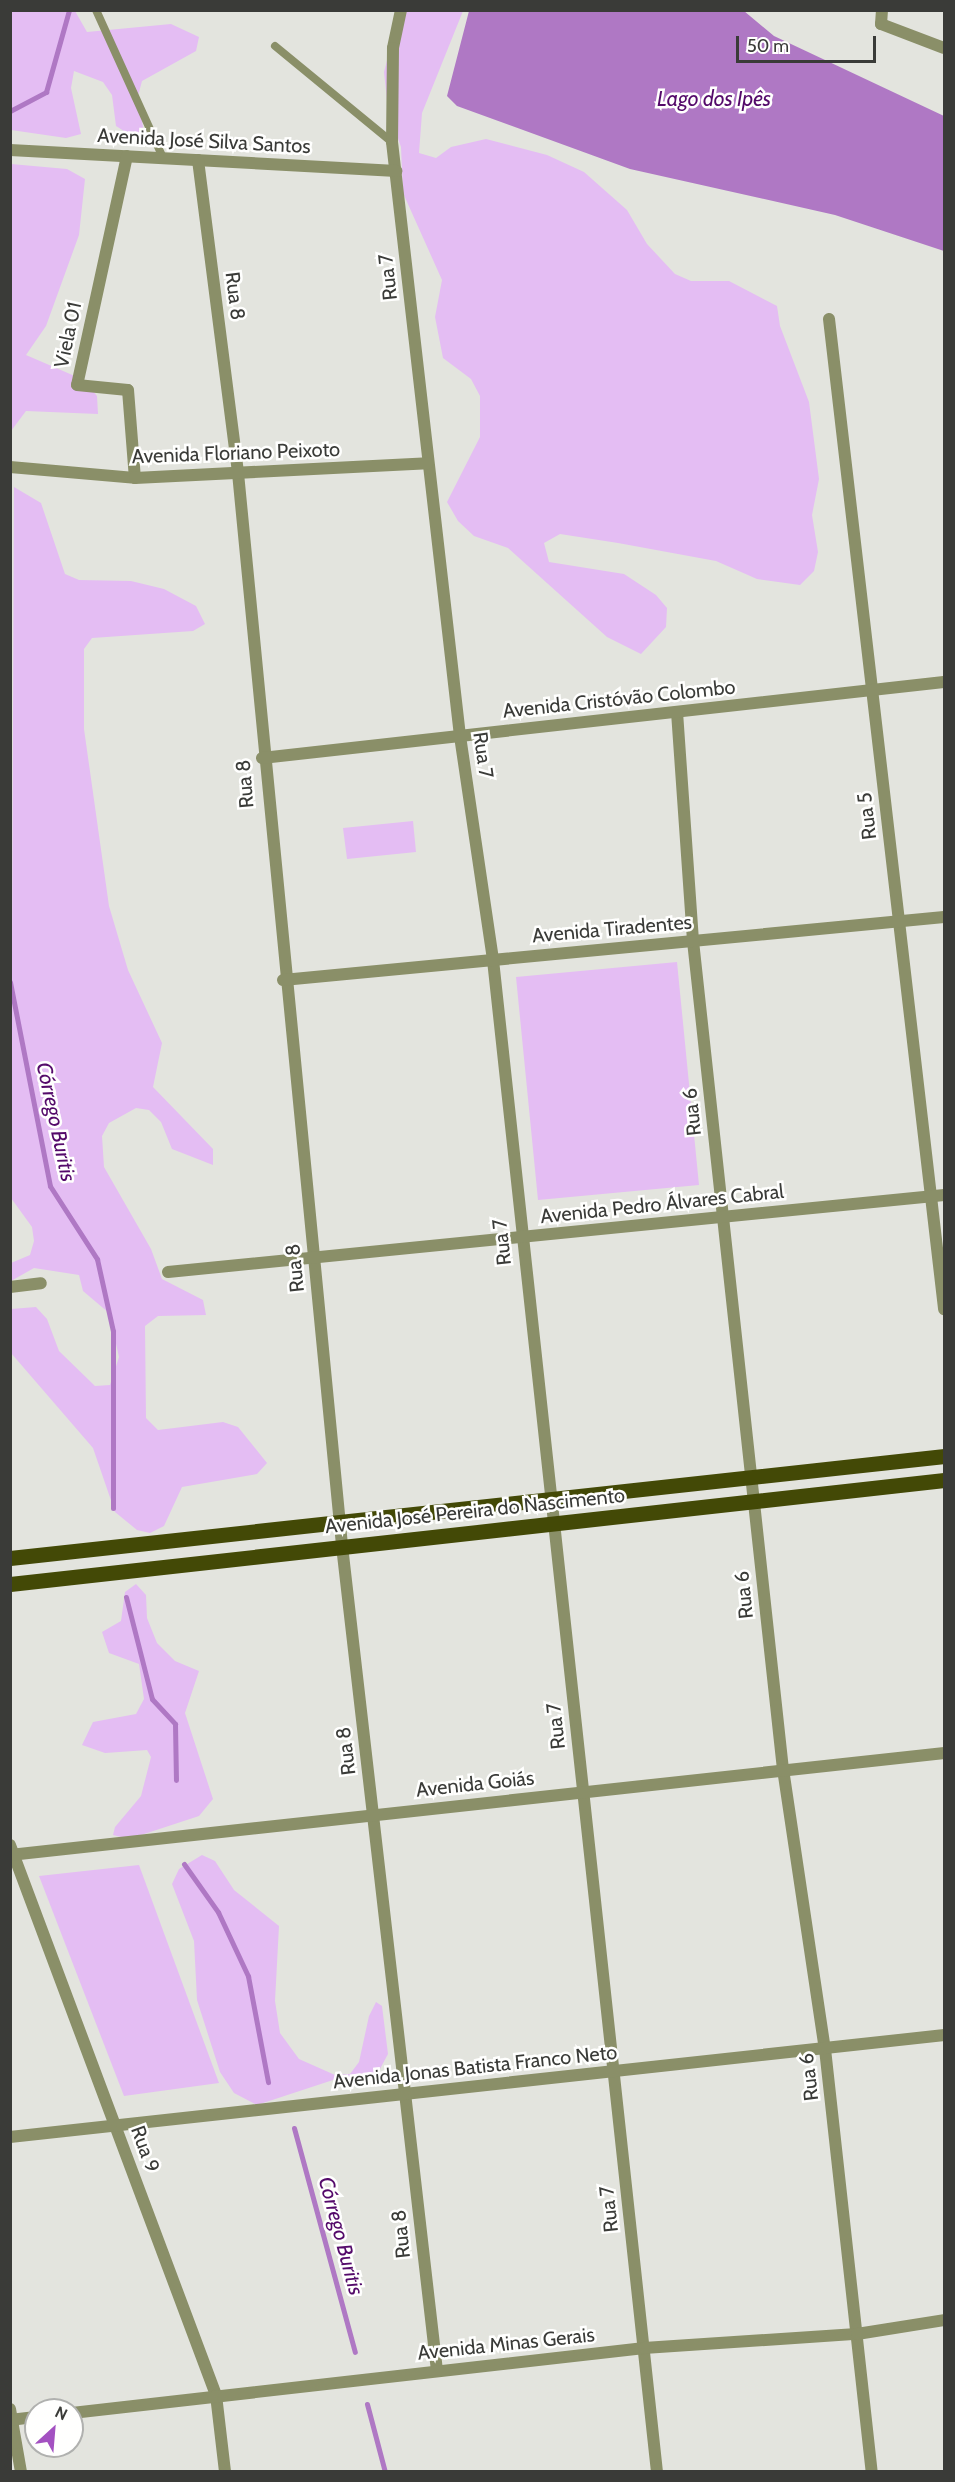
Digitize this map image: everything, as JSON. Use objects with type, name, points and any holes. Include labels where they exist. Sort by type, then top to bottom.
[{"type":"main road","name":"Avenida José Pereira do Nascimento","points":[[10,1558],[945,1456]]},
{"type":"main road","name":"Avenida José Pereira do Nascimento","points":[[10,1584],[945,1480]]},
{"type":"main road","points":[[108,1547],[112,1572]]},
{"type":"street","name":"Rua 7","points":[[401,10],[393,48],[392,142],[460,736],[493,960],[521,1237],[657,2472]]},
{"type":"street","points":[[882,10],[881,24],[945,48]]},
{"type":"street","name":"Avenida José Silva Santos","points":[[10,150],[396,171]]},
{"type":"street","name":"Viela 01","points":[[127,156],[77,385],[128,390],[135,478]]},
{"type":"street","name":"Rua 8","points":[[198,160],[238,473],[283,980],[314,1258],[342,1546],[436,2371]]},
{"type":"street","name":"Rua 5","points":[[829,318],[945,1309]]},
{"type":"street","name":"Avenida Floriano Peixoto","points":[[10,467],[135,478],[428,464]]},
{"type":"street","name":"Avenida Cristóvão Colombo","points":[[262,758],[945,682]]},
{"type":"street","name":"Rua 6","points":[[677,712],[693,941],[753,1502],[783,1769],[825,2049],[872,2472]]},
{"type":"street","name":"Avenida Tiradentes","points":[[283,980],[945,917]]},
{"type":"street","name":"Avenida Pedro Álvares Cabral","points":[[168,1272],[945,1195]]},
{"type":"street","points":[[10,1287],[41,1283]]},
{"type":"street","name":"Avenida Goiás","points":[[12,1852],[945,1753]]},
{"type":"street","name":"Rua 9","points":[[12,1852],[216,2395],[225,2472]]},
{"type":"street","name":"Avenida Jonas Batista Franco Neto","points":[[10,2137],[945,2035]]},
{"type":"street","name":"Avenida Minas Gerais","points":[[84,2411],[644,2348],[857,2334],[945,2320]]},
{"type":"street","points":[[12,2416],[21,2472]]},
{"type":"lane","points":[[96,10],[163,158]]},
{"type":"lane","points":[[274,46],[392,142]]},
{"type":"shaded area","points":[[11,11],[75,11],[87,32],[171,24],[199,37],[196,51],[142,81],[138,96],[143,127],[138,140],[116,126],[112,95],[103,82],[74,71],[71,88],[81,134],[66,138],[11,130]]},
{"type":"shaded area","points":[[400,11],[463,11],[422,113],[419,153],[436,158],[451,147],[486,139],[547,155],[584,172],[627,210],[647,244],[675,274],[691,281],[729,281],[777,306],[780,326],[809,402],[819,479],[812,515],[818,552],[814,571],[800,585],[757,579],[716,561],[618,543],[560,534],[544,543],[549,562],[624,574],[656,595],[667,608],[666,627],[641,654],[607,637],[508,548],[474,536],[458,521],[447,502],[480,437],[480,396],[471,379],[443,358],[435,317],[442,280],[403,193],[401,147],[388,110],[384,72]]},
{"type":"shaded area","points":[[11,164],[67,169],[85,179],[79,235],[46,326],[26,355],[84,380],[97,396],[98,414],[26,411],[11,431]]},
{"type":"shaded area","points":[[14,487],[41,503],[65,574],[79,580],[131,581],[164,589],[196,606],[205,624],[193,631],[92,638],[84,649],[84,729],[109,906],[128,970],[162,1043],[153,1087],[213,1149],[213,1165],[172,1149],[161,1122],[149,1110],[136,1108],[109,1123],[102,1136],[104,1167],[151,1249],[162,1279],[203,1300],[206,1315],[158,1316],[145,1326],[146,1418],[158,1430],[223,1422],[238,1427],[267,1463],[257,1474],[182,1487],[164,1526],[150,1533],[137,1530],[115,1512],[93,1448],[11,1353],[11,1309],[36,1307],[47,1319],[59,1351],[95,1386],[110,1385],[119,1357],[109,1313],[83,1291],[79,1275],[34,1268],[11,1281],[11,1263],[30,1255],[34,1241],[32,1227],[11,1198]]},
{"type":"shaded area","points":[[413,821],[416,852],[347,859],[343,828]]},
{"type":"shaded area","points":[[677,962],[699,1185],[538,1200],[516,977]]},
{"type":"shaded area","points":[[136,1584],[146,1595],[147,1618],[157,1643],[175,1661],[199,1671],[185,1713],[213,1799],[199,1816],[129,1839],[113,1835],[115,1827],[141,1796],[151,1757],[147,1750],[105,1753],[82,1745],[93,1722],[136,1714],[144,1699],[139,1664],[109,1653],[102,1632],[121,1621],[125,1592]]},
{"type":"shaded area","points":[[202,1855],[215,1861],[234,1890],[279,1926],[275,2001],[280,2033],[299,2059],[335,2075],[350,2074],[359,2062],[369,2016],[376,2002],[382,2006],[388,2054],[374,2080],[333,2080],[257,2105],[234,2093],[220,2072],[197,2000],[194,1941],[172,1884],[179,1869]]},
{"type":"shaded area","points":[[139,1865],[219,2083],[124,2096],[39,1876]]},
{"type":"water","name":"Lago dos Ipês","points":[[469,11],[744,11],[774,36],[944,116],[944,251],[835,215],[630,169],[457,106],[447,96]]},
{"type":"waterway","name":"Córrego Buritis","points":[[10,111],[46,92],[69,10]]},
{"type":"waterway","name":"Córrego Buritis","points":[[10,982],[50,1186],[97,1259],[113,1331],[113,1508]]},
{"type":"waterway","name":"Córrego Buritis","points":[[126,1597],[152,1699],[175,1724],[176,1780]]},
{"type":"waterway","name":"Córrego Buritis","points":[[184,1864],[218,1912],[248,1976],[268,2082]]},
{"type":"waterway","name":"Córrego Buritis","points":[[294,2128],[355,2352]]},
{"type":"waterway","name":"Córrego Buritis","points":[[367,2404],[385,2472]]}]
